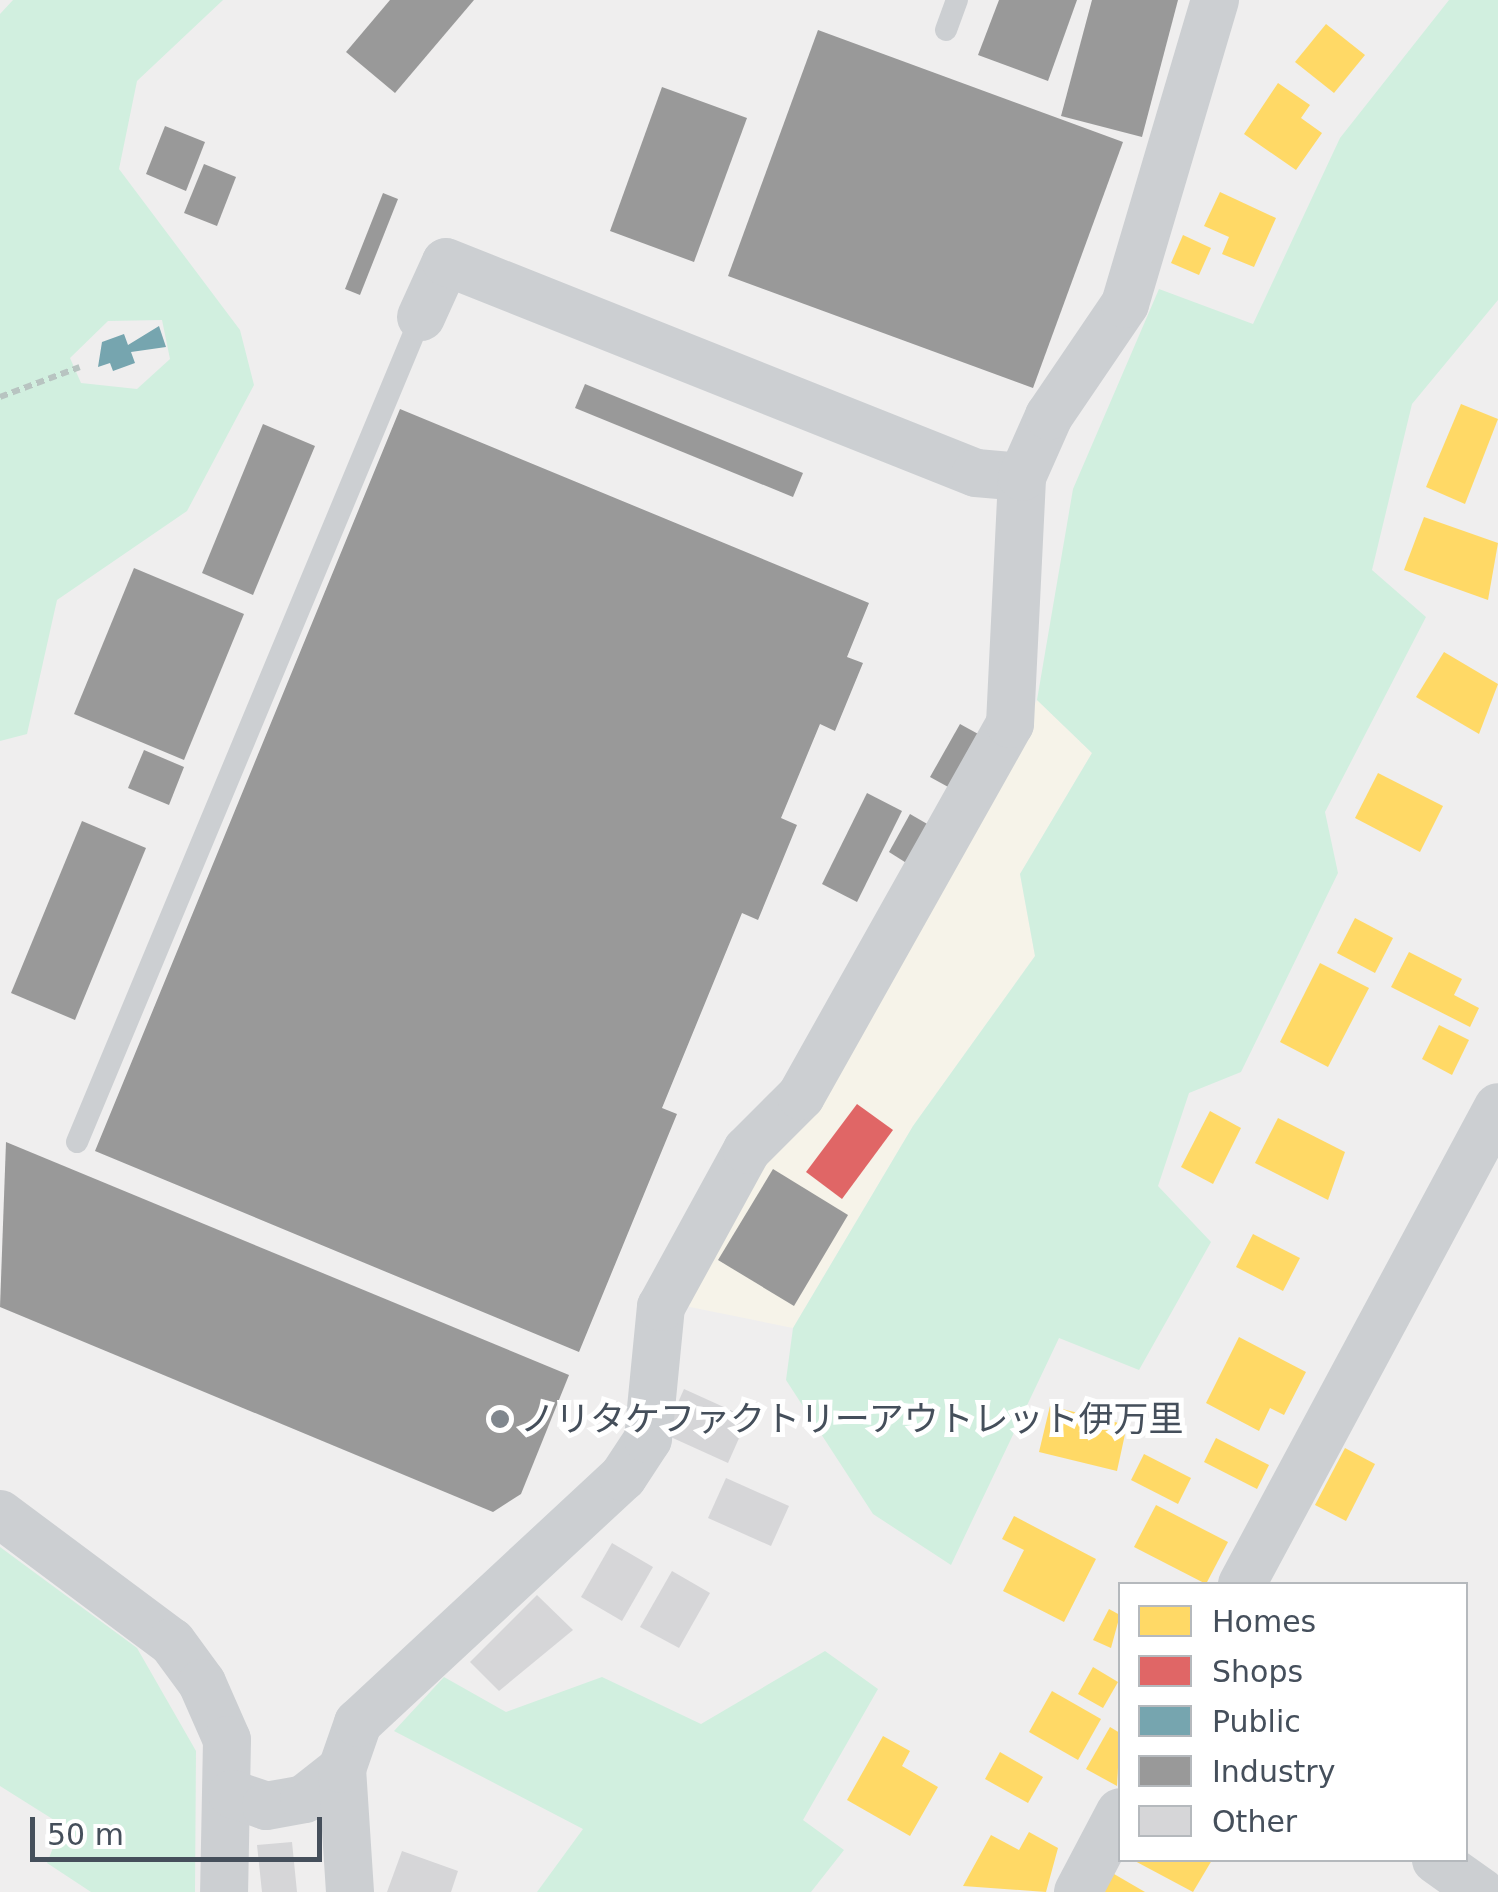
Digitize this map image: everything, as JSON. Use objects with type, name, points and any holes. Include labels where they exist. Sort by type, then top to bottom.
[{"type":"street","points":[[350,1892],[342,1769],[358,1723],[623,1477],[648,1439],[661,1307],[747,1150],[801,1096],[1010,724],[1022,477],[1048,416],[1125,304],[1214,0]]},
{"type":"street","points":[[421,317],[446,262],[976,472],[1022,477]]},
{"type":"street","points":[[1243,1582],[1498,1108]]},
{"type":"street","points":[[0,1514],[172,1642],[226,1740],[232,1794],[224,1892]]},
{"type":"street","points":[[232,1794],[266,1806],[304,1799],[342,1769]]},
{"type":"street","points":[[1078,1892],[1118,1816]]},
{"type":"street","points":[[1439,1862],[1480,1892]]},
{"type":"lane","points":[[946,30],[957,0]]},
{"type":"lane","points":[[77,1142],[421,317]]},
{"type":"path","points":[[0,397],[80,367]]},
{"type":"shaded area","points":[[1037,700],[1092,753],[1020,874],[1035,956],[913,1126],[793,1328],[675,1304],[755,1157],[800,1116]]},
{"type":"green space","points":[[13,0],[223,0],[137,81],[119,169],[240,330],[254,385],[187,511],[57,600],[27,734],[0,741],[0,14]],"holes":[[[162,320],[170,359],[137,389],[81,383],[70,358],[108,321]]]},
{"type":"green space","points":[[1449,0],[1498,0],[1498,300],[1412,404],[1372,570],[1426,617],[1325,812],[1338,873],[1241,1072],[1189,1093],[1158,1186],[1211,1242],[1139,1370],[1059,1338],[951,1565],[873,1514],[786,1380],[793,1328],[913,1126],[1035,956],[1020,874],[1092,753],[1037,700],[1073,489],[1159,289],[1253,324],[1340,138]]},
{"type":"green space","points":[[0,1547],[137,1648],[196,1751],[195,1892],[91,1892],[47,1863],[62,1825],[0,1786]]},
{"type":"green space","points":[[825,1651],[878,1689],[803,1820],[844,1850],[811,1892],[537,1892],[583,1829],[394,1731],[444,1677],[506,1712],[602,1677],[701,1724]]},
{"type":"building: Homes","points":[[1326,24],[1365,55],[1334,93],[1295,62]]},
{"type":"building: Homes","points":[[1278,83],[1310,105],[1301,118],[1322,133],[1296,170],[1244,134]]},
{"type":"building: Homes","points":[[1220,192],[1276,218],[1254,267],[1222,254],[1229,237],[1204,226]]},
{"type":"building: Homes","points":[[1183,235],[1211,248],[1199,275],[1171,263]]},
{"type":"building: Homes","points":[[1461,404],[1498,419],[1465,504],[1426,487]]},
{"type":"building: Homes","points":[[1424,517],[1498,543],[1488,600],[1404,570]]},
{"type":"building: Homes","points":[[1444,652],[1498,684],[1479,734],[1416,697]]},
{"type":"building: Homes","points":[[1378,773],[1443,806],[1420,852],[1355,818]]},
{"type":"building: Homes","points":[[1355,918],[1393,938],[1375,973],[1337,953]]},
{"type":"building: Homes","points":[[1409,952],[1462,979],[1454,995],[1479,1008],[1470,1027],[1391,987]]},
{"type":"building: Homes","points":[[1320,963],[1369,988],[1328,1067],[1280,1042]]},
{"type":"building: Homes","points":[[1439,1025],[1469,1040],[1452,1075],[1422,1059]]},
{"type":"building: Homes","points":[[1210,1111],[1241,1128],[1213,1184],[1181,1167]]},
{"type":"building: Homes","points":[[1278,1118],[1345,1152],[1328,1200],[1255,1163]]},
{"type":"building: Homes","points":[[1253,1234],[1300,1258],[1283,1291],[1236,1267]]},
{"type":"building: Homes","points":[[1239,1337],[1306,1372],[1284,1415],[1270,1408],[1259,1431],[1206,1403]]},
{"type":"building: Homes","points":[[1050,1406],[1127,1425],[1117,1471],[1039,1452]]},
{"type":"building: Homes","points":[[1216,1438],[1269,1465],[1257,1489],[1204,1462]]},
{"type":"building: Homes","points":[[1345,1448],[1375,1464],[1346,1521],[1315,1505]]},
{"type":"building: Homes","points":[[1144,1454],[1191,1478],[1178,1504],[1131,1480]]},
{"type":"building: Homes","points":[[1156,1505],[1228,1542],[1207,1582],[1134,1547]]},
{"type":"building: Homes","points":[[1014,1516],[1096,1559],[1064,1622],[1003,1591],[1024,1550],[1002,1539]]},
{"type":"building: Homes","points":[[1109,1609],[1118,1614],[1111,1648],[1093,1640]]},
{"type":"building: Homes","points":[[1093,1667],[1118,1682],[1103,1708],[1078,1694]]},
{"type":"building: Homes","points":[[1052,1691],[1101,1719],[1078,1760],[1029,1732]]},
{"type":"building: Homes","points":[[1110,1727],[1118,1732],[1117,1786],[1086,1769]]},
{"type":"building: Homes","points":[[883,1736],[910,1751],[902,1766],[938,1787],[910,1836],[847,1800]]},
{"type":"building: Homes","points":[[1000,1752],[1043,1777],[1028,1803],[985,1779]]},
{"type":"building: Homes","points":[[1029,1832],[1058,1848],[1046,1892],[963,1886],[991,1835],[1019,1850]]},
{"type":"building: Homes","points":[[1137,1862],[1211,1862],[1193,1892]]},
{"type":"building: Homes","points":[[1114,1874],[1145,1892],[1104,1892]]},
{"type":"building: Shops","points":[[857,1104],[893,1130],[842,1199],[806,1172]]},
{"type":"building: Public","points":[[159,326],[166,347],[131,352],[135,363],[113,371],[110,363],[98,367],[102,342],[124,334],[128,345]]},
{"type":"building: Industry","points":[[390,0],[474,0],[395,93],[346,52]]},
{"type":"building: Industry","points":[[999,0],[1077,0],[1048,81],[978,55]]},
{"type":"building: Industry","points":[[1092,0],[1178,0],[1142,137],[1061,116]]},
{"type":"building: Industry","points":[[818,30],[1123,142],[1033,388],[728,276]]},
{"type":"building: Industry","points":[[662,87],[747,118],[694,262],[610,231]]},
{"type":"building: Industry","points":[[165,126],[205,142],[186,191],[146,174]]},
{"type":"building: Industry","points":[[204,164],[236,177],[217,226],[184,213]]},
{"type":"building: Industry","points":[[383,193],[398,199],[360,295],[345,289]]},
{"type":"building: Industry","points":[[585,384],[803,473],[793,497],[575,408]]},
{"type":"building: Industry","points":[[400,409],[869,603],[847,657],[863,663],[835,731],[820,724],[781,818],[797,825],[758,920],[742,913],[662,1108],[677,1114],[579,1352],[95,1151]]},
{"type":"building: Industry","points":[[263,424],[315,446],[253,595],[202,573]]},
{"type":"building: Industry","points":[[134,568],[244,614],[184,760],[74,714]]},
{"type":"building: Industry","points":[[960,724],[980,735],[950,788],[930,777]]},
{"type":"building: Industry","points":[[144,750],[184,767],[169,805],[128,788]]},
{"type":"building: Industry","points":[[867,793],[902,811],[857,902],[822,884]]},
{"type":"building: Industry","points":[[910,814],[929,825],[908,864],[889,852]]},
{"type":"building: Industry","points":[[82,821],[146,848],[75,1020],[11,993]]},
{"type":"building: Industry","points":[[6,1142],[569,1375],[521,1494],[493,1512],[0,1307]]},
{"type":"building: Industry","points":[[773,1169],[848,1215],[794,1306],[718,1260]]},
{"type":"building: Other","points":[[684,1389],[748,1418],[728,1463],[664,1434]]},
{"type":"building: Other","points":[[726,1478],[789,1506],[771,1546],[708,1518]]},
{"type":"building: Other","points":[[612,1543],[653,1567],[622,1621],[581,1597]]},
{"type":"building: Other","points":[[672,1571],[710,1593],[679,1648],[640,1627]]},
{"type":"building: Other","points":[[537,1595],[573,1630],[499,1691],[470,1662]]},
{"type":"building: Other","points":[[292,1842],[297,1892],[262,1892],[257,1845]]},
{"type":"building: Other","points":[[402,1851],[458,1871],[451,1892],[387,1892]]},
{"type":"place","name":"ノリタケファクトリーアウトレット伊万里","points":[[500,1419]]}]
